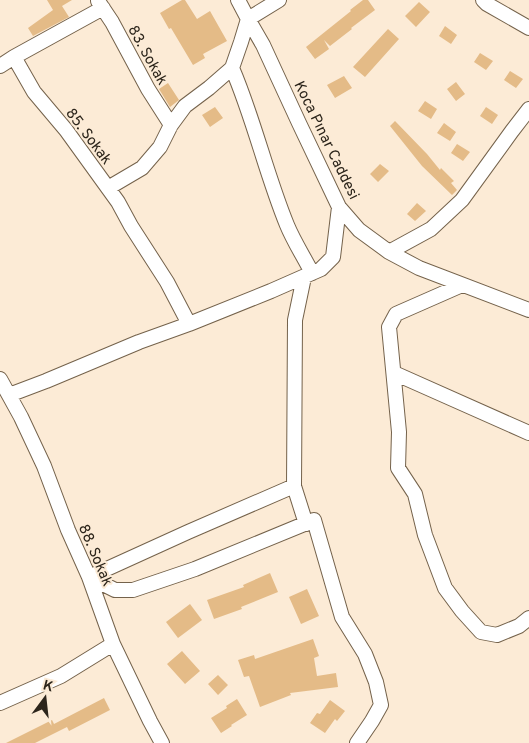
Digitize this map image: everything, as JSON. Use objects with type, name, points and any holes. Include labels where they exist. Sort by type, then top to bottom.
[{"type":"street","name":"Koca Pınar Caddesi","points":[[238,0],[263,45],[340,207],[359,230],[389,252],[419,268],[529,310]]},
{"type":"street","points":[[108,188],[142,168],[160,147],[171,125],[185,106],[232,68],[248,19],[279,0]]},
{"type":"street","points":[[483,0],[529,28]]},
{"type":"street","points":[[0,66],[100,4]]},
{"type":"street","name":"83. Sokak","points":[[100,4],[112,22],[148,89],[171,125]]},
{"type":"street","name":"85. Sokak","points":[[14,57],[34,92],[66,130],[118,202],[167,282],[189,324]]},
{"type":"street","points":[[232,68],[253,125],[268,175],[308,275],[295,320],[294,486],[306,524]]},
{"type":"street","points":[[389,252],[431,229],[462,200],[529,109]]},
{"type":"street","points":[[9,395],[139,342],[189,324],[321,269],[333,257],[340,207]]},
{"type":"street","points":[[462,285],[396,314],[389,327],[399,432],[398,468],[415,494],[425,535],[445,588],[462,611],[481,632],[497,635],[519,626],[529,618]]},
{"type":"street","points":[[394,373],[529,433]]},
{"type":"street","name":"88. Sokak","points":[[0,379],[22,417],[44,466],[68,530],[89,577],[113,644],[162,743]]},
{"type":"street","points":[[89,577],[294,486]]},
{"type":"street","points":[[89,577],[115,590],[133,590],[195,569],[314,520],[342,617],[365,654],[376,682],[382,705],[357,743]]},
{"type":"street","points":[[0,703],[62,676],[113,644]]},
{"type":"building","points":[[47,0],[72,0],[62,6],[69,17],[33,36],[28,28],[53,10]]},
{"type":"building","points":[[185,0],[197,19],[210,11],[227,41],[203,54],[205,58],[193,65],[160,13]]},
{"type":"building","points":[[363,0],[368,0],[375,10],[330,46],[324,40],[329,49],[315,59],[306,47]]},
{"type":"building","points":[[419,2],[430,12],[416,27],[405,16]]},
{"type":"building","points":[[445,26],[457,35],[451,44],[439,36]]},
{"type":"building","points":[[388,29],[399,39],[365,77],[353,67]]},
{"type":"building","points":[[480,53],[493,61],[486,70],[474,62]]},
{"type":"building","points":[[510,71],[523,79],[516,88],[504,80]]},
{"type":"building","points":[[344,76],[352,88],[335,98],[327,85]]},
{"type":"building","points":[[456,82],[465,94],[456,101],[447,89]]},
{"type":"building","points":[[168,83],[179,100],[170,107],[159,89]]},
{"type":"building","points":[[425,101],[437,109],[431,119],[418,111]]},
{"type":"building","points":[[215,107],[223,118],[210,127],[202,115]]},
{"type":"building","points":[[486,107],[498,115],[492,124],[480,116]]},
{"type":"building","points":[[395,121],[440,170],[441,168],[454,181],[451,183],[457,190],[452,195],[422,166],[390,126]]},
{"type":"building","points":[[444,123],[456,132],[450,141],[437,133]]},
{"type":"building","points":[[457,144],[470,152],[463,161],[451,153]]},
{"type":"building","points":[[380,164],[389,171],[378,182],[370,174]]},
{"type":"building","points":[[417,203],[426,211],[415,221],[407,214]]},
{"type":"building","points":[[270,573],[278,592],[241,607],[242,609],[214,619],[207,600],[244,587],[243,585]]},
{"type":"building","points":[[307,589],[319,616],[301,624],[289,597]]},
{"type":"building","points":[[190,604],[202,620],[178,638],[166,622]]},
{"type":"building","points":[[313,639],[319,656],[314,658],[317,676],[336,673],[338,687],[290,693],[291,695],[260,707],[249,676],[244,677],[238,660],[254,655],[255,659]]},
{"type":"building","points":[[182,651],[200,671],[185,684],[167,664]]},
{"type":"building","points":[[218,675],[228,685],[218,695],[208,684]]},
{"type":"building","points":[[104,698],[110,710],[69,731],[67,727],[35,743],[6,743],[52,720],[54,724]]},
{"type":"building","points":[[237,699],[247,715],[221,733],[211,718]]},
{"type":"building","points":[[330,700],[345,711],[337,721],[335,719],[325,733],[310,723],[317,713],[320,714]]}]
